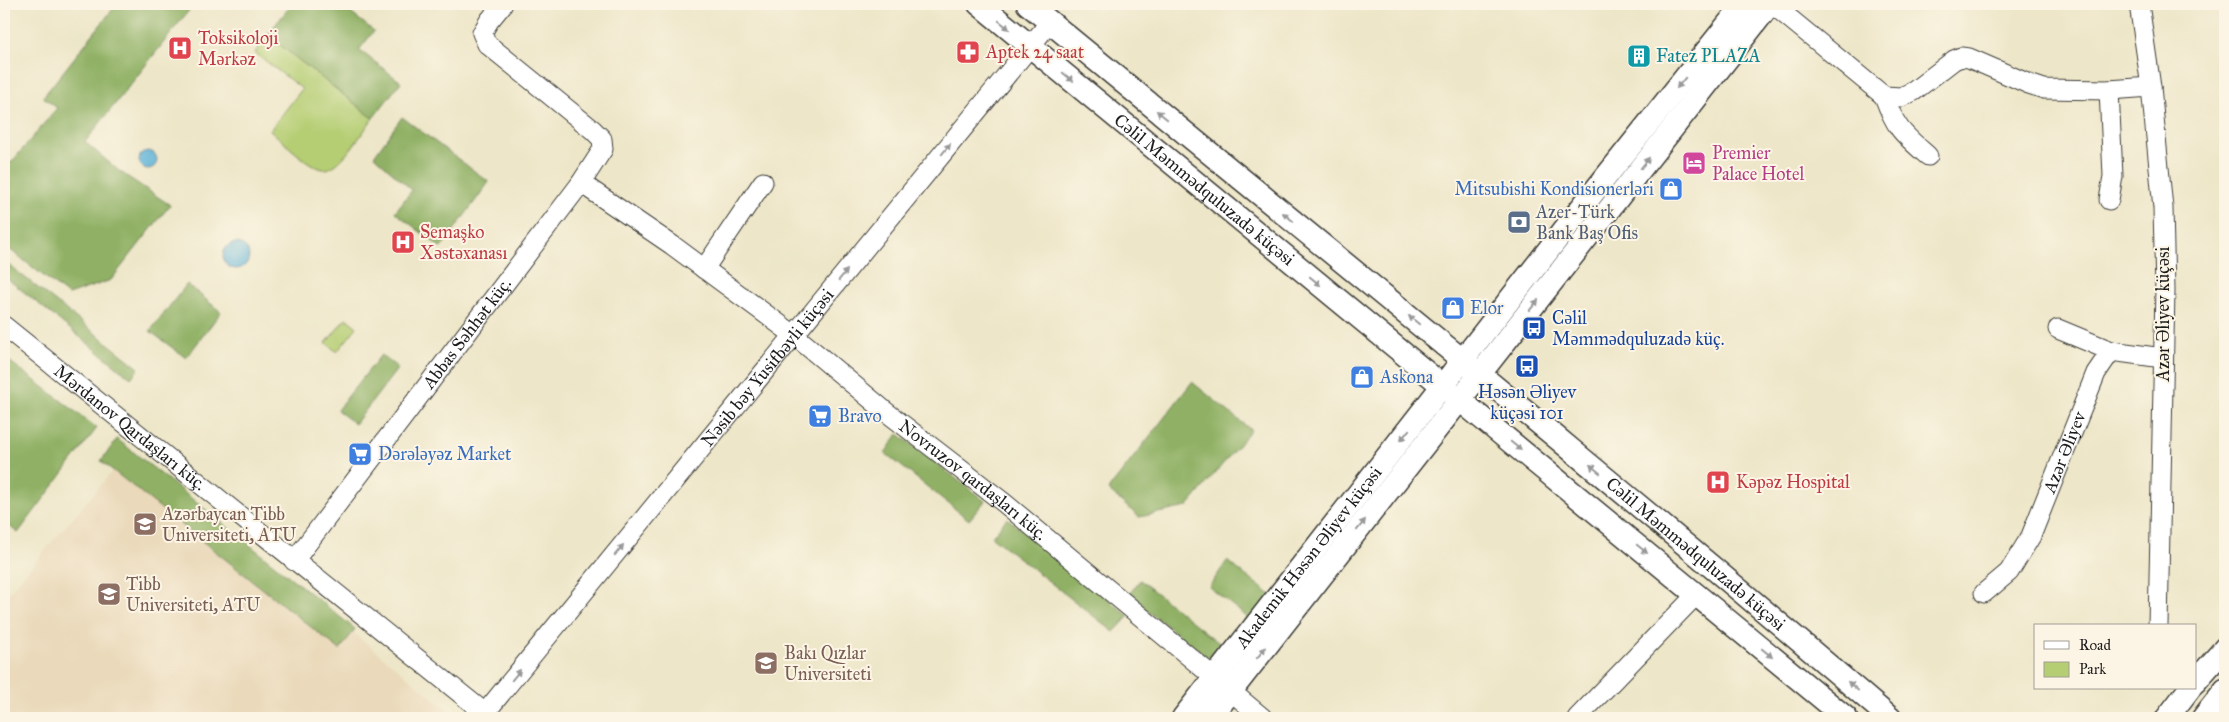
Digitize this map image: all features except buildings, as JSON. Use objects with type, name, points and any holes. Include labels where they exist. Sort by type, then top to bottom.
[{"type":"main road","name":"Cəlil Məmmədquluzadə küçəsi","points":[[978,4],[1226,207],[1443,394],[1479,415],[1846,718]]},
{"type":"main road","name":"Cəlil Məmmədquluzadə küçəsi","points":[[1028,4],[1473,357],[1500,390],[1827,663],[1890,718]]},
{"type":"main road","points":[[1473,357],[1744,4]]},
{"type":"main road","points":[[1473,357],[1771,4]]},
{"type":"main road","name":"Akademik Həsən Əliyev küçəsi","points":[[1183,718],[1222,685],[1473,357]]},
{"type":"main road","points":[[2196,679],[2225,648]]},
{"type":"main road","points":[[1808,686],[1827,663]]},
{"type":"main road","name":"Akademik Həsən Əliyev küçəsi","points":[[1210,718],[1222,685]]},
{"type":"main road","points":[[2167,718],[2187,690]]},
{"type":"main road","points":[[2203,718],[2225,690]]},
{"type":"street","name":"Abbas Səhhət küç.","points":[[294,561],[581,183],[603,149],[602,139],[594,130],[486,44],[482,33],[503,4]]},
{"type":"street","points":[[1771,4],[1884,96],[1892,118],[1899,130],[1928,156]]},
{"type":"street","name":"Azər Əliyev küçəsi","points":[[2139,4],[2163,208],[2165,290],[2158,624]]},
{"type":"street","name":"Nəsib bəy Yusifbəyli küçəsi","points":[[488,716],[794,335],[1050,22]]},
{"type":"street","points":[[1884,96],[1901,98],[1914,91],[1961,56],[2044,89],[2110,90],[2150,87]]},
{"type":"street","points":[[2109,200],[2113,176],[2110,90]]},
{"type":"street","points":[[704,269],[763,182]]},
{"type":"street","name":"Novruzov qardaşları küç.","points":[[581,183],[794,335],[885,411],[1003,502],[1262,718]]},
{"type":"street","name":"Mərdanov Qardaşları küç.","points":[[4,326],[488,716]]},
{"type":"street","points":[[2058,329],[2111,351],[2163,358]]},
{"type":"street","name":"Azər Əliyev","points":[[1984,593],[2008,572],[2030,536],[2096,373],[2111,351]]},
{"type":"street","points":[[1577,718],[1697,594]]},
{"type":"shaded area","name":"Azərbaycan Tibb Universiteti, ATU","points":[[131,450],[450,712],[445,718],[4,718],[4,598]]},
{"type":"green space","points":[[117,4],[194,4],[85,142],[119,171],[170,205],[111,280],[68,295],[4,245],[4,158],[11,163],[57,108],[43,97]]},
{"type":"green space","points":[[292,4],[339,4],[374,31],[359,50],[401,82],[373,118],[267,35]]},
{"type":"green space","points":[[267,35],[373,118],[343,157],[329,168],[323,169],[310,163],[270,130],[302,89],[255,53]]},
{"type":"green space","points":[[402,117],[489,182],[441,248],[395,212],[412,190],[374,156]]},
{"type":"green space","points":[[4,261],[139,368],[131,378],[4,276]]},
{"type":"green space","points":[[187,284],[221,312],[186,358],[150,331]]},
{"type":"green space","points":[[346,318],[357,327],[337,352],[326,343]]},
{"type":"green space","points":[[381,355],[398,368],[355,424],[337,410]]},
{"type":"green space","points":[[4,357],[97,428],[18,533],[4,522]]},
{"type":"green space","points":[[1192,382],[1251,430],[1187,507],[1139,517],[1108,490]]},
{"type":"green space","points":[[898,434],[985,501],[969,520],[885,453]]},
{"type":"green space","points":[[117,439],[355,629],[340,650],[101,461]]},
{"type":"green space","points":[[1007,518],[1129,616],[1114,632],[992,537]]},
{"type":"green space","points":[[1227,561],[1272,596],[1218,665],[1128,596],[1140,580],[1224,647],[1247,617],[1209,587]]},
{"type":"water","points":[[144,151],[152,151],[157,156],[155,167],[144,169],[139,164],[139,156]]},
{"type":"water","points":[[236,243],[245,247],[249,256],[245,265],[236,269],[227,265],[223,256],[227,247]]},
{"type":"place","name":"Toksikoloji Mərkəz","points":[[180,48]]},
{"type":"place","name":"Aptek 24 saat","points":[[968,52]]},
{"type":"place","name":"Fatez PLAZA","points":[[1639,56]]},
{"type":"place","name":"Premier Palace Hotel","points":[[1694,163]]},
{"type":"place","name":"Mitsubishi Kondisionerləri","points":[[1671,189]]},
{"type":"place","name":"Azer-Türk Bank Baş Ofis","points":[[1519,222]]},
{"type":"place","name":"Semaşko Xəstəxanası","points":[[403,242]]},
{"type":"place","name":"Elor","points":[[1453,308]]},
{"type":"place","name":"Cəlil Məmmədquluzadə küç.","points":[[1534,328]]},
{"type":"place","name":"Həsən Əliyev küçəsi 101","points":[[1527,366]]},
{"type":"place","name":"Askona","points":[[1362,377]]},
{"type":"place","name":"Bravo","points":[[820,416]]},
{"type":"place","name":"Dərələyəz Market","points":[[360,454]]},
{"type":"place","name":"Kəpəz Hospital","points":[[1718,482]]},
{"type":"place","name":"Azərbaycan Tibb Universiteti, ATU","points":[[145,524]]},
{"type":"place","name":"Tibb Universiteti, ATU","points":[[109,594]]},
{"type":"place","name":"Bakı Qızlar Universiteti","points":[[766,663]]}]
